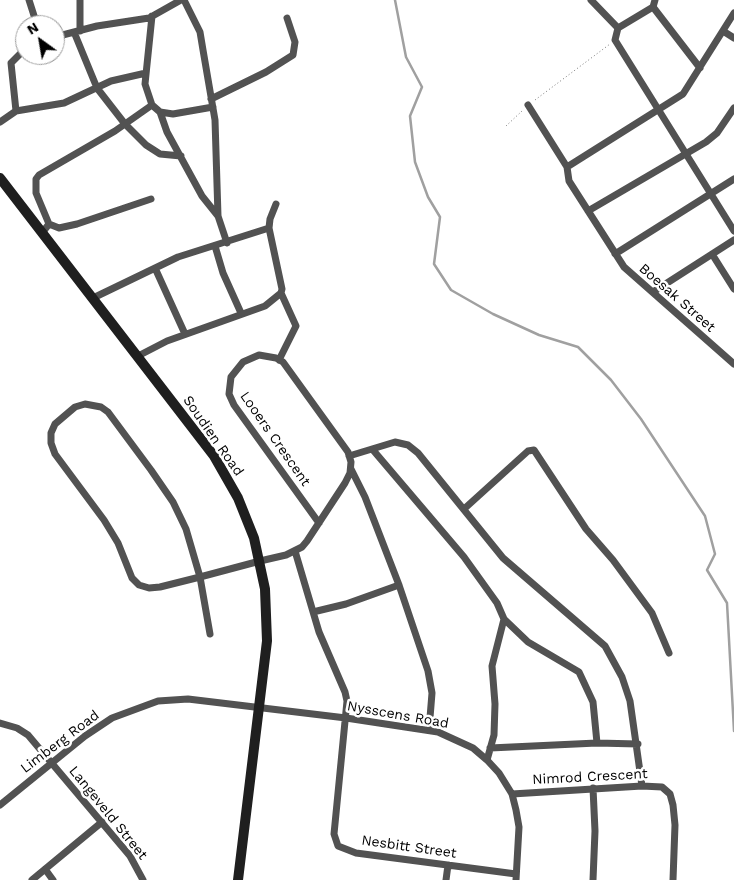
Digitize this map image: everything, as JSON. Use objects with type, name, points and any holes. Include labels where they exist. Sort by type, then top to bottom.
[{"type":"street","points":[[28,0],[33,15]]},
{"type":"street","points":[[80,0],[77,31],[97,88],[125,124],[146,145],[160,154],[181,156]]},
{"type":"street","points":[[65,34],[152,16],[182,0],[200,32],[213,107],[218,216],[227,243]]},
{"type":"street","points":[[591,0],[618,28]]},
{"type":"street","points":[[700,68],[654,3],[618,28],[615,40],[734,231]]},
{"type":"street","points":[[567,167],[659,111],[683,94],[734,13]]},
{"type":"street","points":[[152,16],[145,84],[152,105],[160,112],[202,196],[218,216]]},
{"type":"street","points":[[212,99],[266,72],[293,55],[295,42],[287,18]]},
{"type":"street","points":[[723,31],[734,38]]},
{"type":"street","points":[[15,59],[11,63],[16,111]]},
{"type":"street","points":[[0,122],[16,111],[64,103],[111,81],[146,73]]},
{"type":"street","points":[[151,199],[72,226],[54,228],[49,224],[36,193],[36,179],[47,170],[125,124],[152,105]]},
{"type":"street","name":"Boesak Street","points":[[528,105],[567,167],[569,181],[615,254],[635,279],[653,292],[734,364]]},
{"type":"street","points":[[160,112],[173,114],[213,107]]},
{"type":"street","points":[[588,212],[687,154],[717,133],[734,108]]},
{"type":"street","name":"Soudien Road","points":[[0,178],[214,456],[228,479],[246,516],[260,561],[268,618],[265,663],[238,880]]},
{"type":"street","points":[[615,254],[734,179]]},
{"type":"street","points":[[276,204],[269,228],[282,289],[281,293],[296,326],[279,360],[349,456],[351,469],[365,498],[399,585],[428,671],[432,693],[429,730]]},
{"type":"street","points":[[42,232],[49,224]]},
{"type":"street","points":[[93,298],[200,249],[227,243],[269,228]]},
{"type":"street","points":[[653,292],[734,240]]},
{"type":"street","points":[[216,246],[223,273],[241,313]]},
{"type":"street","points":[[712,254],[734,289]]},
{"type":"street","points":[[155,268],[184,334]]},
{"type":"street","points":[[138,356],[184,334],[265,306],[281,293]]},
{"type":"street","name":"Looers Crescent","points":[[279,360],[260,355],[243,362],[231,377],[229,394],[234,405],[319,523]]},
{"type":"street","points":[[210,634],[200,577],[186,529],[173,502],[108,412],[101,407],[91,404],[75,407],[55,424],[50,443],[55,454],[109,527],[135,582],[149,588],[200,577],[295,552],[307,541],[345,483],[351,469]]},
{"type":"street","points":[[349,456],[395,442],[408,445],[418,453],[503,558],[605,646],[622,677],[630,701],[638,744],[642,786]]},
{"type":"street","points":[[373,450],[464,557],[497,603],[504,619],[528,642],[579,672],[593,702],[598,743]]},
{"type":"street","points":[[464,509],[528,451],[534,450],[586,529],[619,568],[652,613],[669,653]]},
{"type":"street","points":[[295,552],[329,658],[345,692],[346,718]]},
{"type":"street","points":[[313,612],[346,604],[399,585]]},
{"type":"street","points":[[487,760],[494,735],[495,704],[492,666],[504,619]]},
{"type":"street","name":"Limberg Road","points":[[0,805],[85,736],[112,718],[158,701],[188,699],[260,706]]},
{"type":"street","name":"Nysscens Road","points":[[260,706],[429,730],[452,736],[473,748],[499,773],[512,794],[519,828],[516,877]]},
{"type":"street","name":"Nesbitt Street","points":[[346,718],[334,834],[338,846],[356,853],[448,865],[516,877]]},
{"type":"street","name":"Langeveld Street","points":[[0,723],[17,728],[28,736],[52,762],[130,856],[143,880]]},
{"type":"street","points":[[490,748],[598,743],[638,744]]},
{"type":"street","name":"Nimrod Crescent","points":[[512,794],[592,788],[662,787],[670,794],[674,825],[672,880]]},
{"type":"street","points":[[592,788],[595,831],[593,880]]},
{"type":"street","points":[[32,880],[102,822]]},
{"type":"street","points":[[446,880],[448,865]]},
{"type":"street","points":[[45,869],[53,880]]},
{"type":"path","points":[[506,126],[528,105],[615,40]]},
{"type":"waterway","points":[[395,0],[406,57],[422,87],[410,116],[415,162],[428,197],[440,217],[434,264],[451,290],[493,314],[539,335],[578,347],[611,380],[641,419],[705,516],[715,554],[707,570],[727,603],[734,731]]}]
